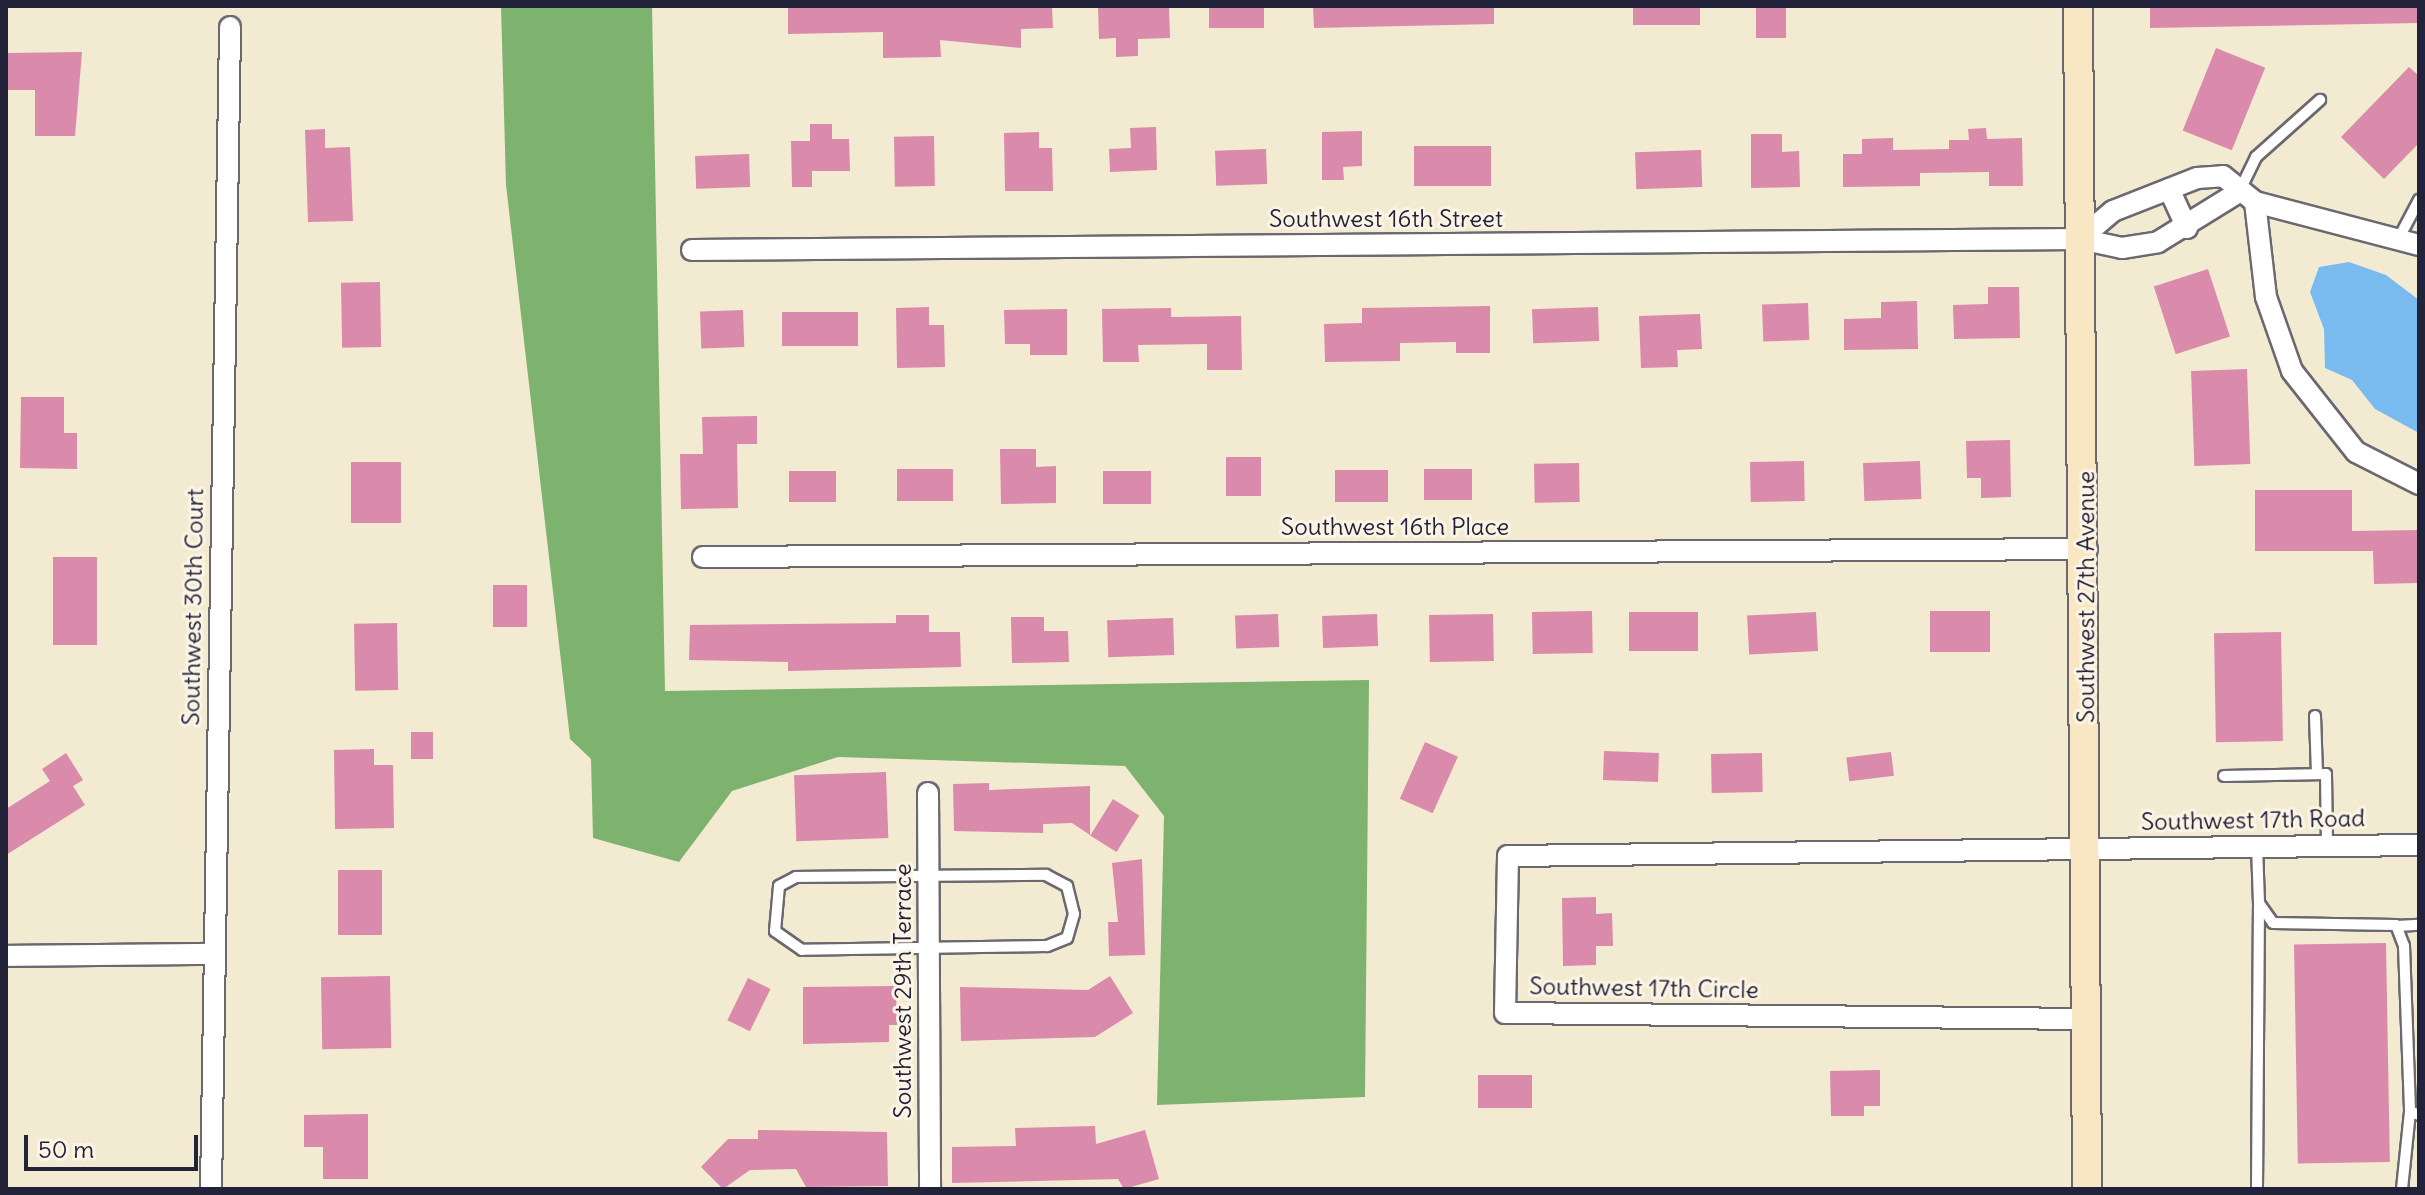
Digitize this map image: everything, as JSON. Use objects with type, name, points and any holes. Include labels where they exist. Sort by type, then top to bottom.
[{"type":"main road","name":"Southwest 27th Avenue","points":[[2078,6],[2087,549],[2087,1189]]},
{"type":"street","name":"Southwest 30th Court","points":[[211,1189],[212,954],[230,27]]},
{"type":"street","points":[[2080,239],[2113,211],[2169,189],[2223,176],[2247,197],[2410,241]]},
{"type":"street","points":[[2169,189],[2187,228]]},
{"type":"street","points":[[2247,197],[2266,297],[2292,371],[2356,452],[2419,484]]},
{"type":"street","name":"Southwest 16th Street","points":[[692,250],[2080,239],[2122,248],[2187,228],[2247,197]]},
{"type":"street","name":"Southwest 16th Place","points":[[703,557],[2087,549]]},
{"type":"street","name":"Southwest 29th Terrace","points":[[928,793],[930,1189]]},
{"type":"street","name":"Southwest 17th Road","points":[[2087,848],[2419,845]]},
{"type":"street","name":"Southwest 17th Circle","points":[[2087,848],[1508,856],[1504,934],[1505,1013],[2087,1019]]},
{"type":"street","points":[[6,956],[212,954]]},
{"type":"lane","points":[[2247,197],[2256,157],[2320,100]]},
{"type":"lane","points":[[2410,241],[2419,200]]},
{"type":"lane","points":[[2315,716],[2317,774]]},
{"type":"lane","points":[[2224,776],[2326,774],[2327,846]]},
{"type":"lane","points":[[2257,846],[2257,1189]]},
{"type":"lane","points":[[1046,875],[1067,886],[1074,914],[1067,938],[1047,946],[929,950],[802,950],[775,931],[773,905],[779,886],[796,877],[1046,875]]},
{"type":"lane","points":[[2259,903],[2273,923],[2419,925]]},
{"type":"lane","points":[[2397,926],[2404,946],[2415,1113],[2402,1189]]},
{"type":"green space","points":[[501,6],[652,6],[665,691],[1369,680],[1365,1097],[1157,1105],[1164,816],[1125,766],[838,757],[732,791],[679,862],[593,838],[591,759],[570,739],[506,185]]},
{"type":"water","points":[[2349,262],[2386,275],[2419,300],[2419,433],[2375,409],[2352,380],[2325,368],[2324,329],[2310,292],[2319,267]]},
{"type":"building","points":[[788,6],[1052,6],[1053,28],[1021,29],[1021,48],[940,40],[941,57],[883,58],[883,32],[788,34]]},
{"type":"building","points":[[1169,6],[1170,38],[1138,39],[1138,56],[1116,57],[1116,38],[1099,39],[1098,7]]},
{"type":"building","points":[[1209,6],[1264,6],[1264,28],[1209,28]]},
{"type":"building","points":[[1313,6],[1494,6],[1494,24],[1314,28]]},
{"type":"building","points":[[1633,6],[1700,6],[1700,25],[1633,25]]},
{"type":"building","points":[[1756,6],[1786,6],[1786,38],[1756,38]]},
{"type":"building","points":[[2150,6],[2419,6],[2419,23],[2150,28]]},
{"type":"building","points":[[2216,48],[2265,68],[2232,150],[2183,131]]},
{"type":"building","points":[[82,52],[75,136],[35,136],[35,90],[6,90],[6,53]]},
{"type":"building","points":[[2409,67],[2419,76],[2419,143],[2384,179],[2341,137]]},
{"type":"building","points":[[810,124],[832,124],[832,139],[849,139],[850,171],[812,171],[812,187],[792,187],[791,141],[810,141]]},
{"type":"building","points":[[1156,127],[1157,170],[1110,172],[1109,149],[1131,148],[1130,128]]},
{"type":"building","points":[[1986,128],[1987,139],[2022,138],[2023,186],[1989,186],[1989,172],[1920,173],[1920,186],[1843,187],[1843,154],[1862,154],[1862,139],[1893,138],[1893,150],[1949,149],[1949,140],[1969,140],[1968,129]]},
{"type":"building","points":[[325,129],[325,148],[350,147],[353,221],[308,222],[305,130]]},
{"type":"building","points":[[1362,131],[1362,166],[1343,167],[1344,180],[1322,180],[1322,132]]},
{"type":"building","points":[[1039,132],[1039,148],[1052,148],[1053,191],[1005,191],[1004,133]]},
{"type":"building","points":[[1751,134],[1782,134],[1782,152],[1799,151],[1800,187],[1751,188]]},
{"type":"building","points":[[934,136],[935,186],[895,187],[894,137]]},
{"type":"building","points":[[1414,146],[1491,146],[1491,186],[1414,186]]},
{"type":"building","points":[[1266,149],[1267,184],[1216,186],[1215,151]]},
{"type":"building","points":[[1701,150],[1702,187],[1636,189],[1635,152]]},
{"type":"building","points":[[749,154],[750,187],[696,189],[695,156]]},
{"type":"building","points":[[2208,269],[2230,337],[2176,354],[2154,287]]},
{"type":"building","points":[[380,282],[381,347],[342,348],[341,283]]},
{"type":"building","points":[[1988,287],[2019,287],[2020,338],[1954,339],[1953,305],[1988,304]]},
{"type":"building","points":[[1917,301],[1918,349],[1844,350],[1844,319],[1881,318],[1881,302]]},
{"type":"building","points":[[1808,303],[1809,340],[1763,342],[1762,305]]},
{"type":"building","points":[[1490,306],[1490,353],[1456,353],[1456,342],[1400,343],[1400,361],[1325,362],[1324,324],[1362,323],[1362,308]]},
{"type":"building","points":[[929,307],[929,325],[944,325],[945,367],[897,368],[896,308]]},
{"type":"building","points":[[1598,307],[1599,341],[1533,343],[1532,309]]},
{"type":"building","points":[[1171,308],[1171,317],[1241,316],[1242,370],[1207,370],[1207,344],[1138,345],[1139,362],[1103,362],[1102,309]]},
{"type":"building","points":[[1067,309],[1067,355],[1030,355],[1030,344],[1005,344],[1004,310]]},
{"type":"building","points":[[743,310],[744,347],[701,348],[700,312]]},
{"type":"building","points":[[782,312],[858,312],[858,346],[782,346]]},
{"type":"building","points":[[1700,314],[1702,349],[1677,350],[1678,367],[1641,368],[1639,316]]},
{"type":"building","points":[[2247,369],[2250,464],[2194,466],[2191,371]]},
{"type":"building","points":[[21,397],[64,397],[64,433],[77,433],[77,469],[20,468]]},
{"type":"building","points":[[757,416],[757,444],[737,444],[738,508],[681,509],[680,454],[703,454],[702,417]]},
{"type":"building","points":[[2010,440],[2011,497],[1981,498],[1981,478],[1967,478],[1966,441]]},
{"type":"building","points":[[1000,449],[1036,449],[1036,467],[1056,466],[1056,503],[1001,504]]},
{"type":"building","points":[[1226,457],[1261,457],[1261,496],[1226,496]]},
{"type":"building","points":[[1804,461],[1805,501],[1751,502],[1750,462]]},
{"type":"building","points":[[1920,461],[1921,499],[1864,501],[1863,463]]},
{"type":"building","points":[[351,462],[401,462],[401,523],[351,523]]},
{"type":"building","points":[[1579,463],[1580,502],[1535,503],[1534,464]]},
{"type":"building","points":[[897,469],[953,469],[953,501],[897,501]]},
{"type":"building","points":[[1424,469],[1472,469],[1472,500],[1424,500]]},
{"type":"building","points":[[1335,470],[1388,470],[1388,502],[1335,502]]},
{"type":"building","points":[[789,471],[836,471],[836,502],[789,502]]},
{"type":"building","points":[[1103,471],[1151,471],[1151,504],[1103,504]]},
{"type":"building","points":[[2255,490],[2352,490],[2352,531],[2419,530],[2419,583],[2374,584],[2373,551],[2255,551]]},
{"type":"building","points":[[53,557],[97,557],[97,645],[53,645]]},
{"type":"building","points":[[493,585],[527,585],[527,627],[493,627]]},
{"type":"building","points":[[1592,611],[1593,653],[1533,654],[1532,612]]},
{"type":"building","points":[[1930,611],[1990,611],[1990,652],[1930,652]]},
{"type":"building","points":[[1629,612],[1698,612],[1698,651],[1629,651]]},
{"type":"building","points":[[1816,612],[1818,651],[1749,655],[1747,616]]},
{"type":"building","points":[[1278,614],[1279,647],[1236,648],[1235,616]]},
{"type":"building","points":[[1377,614],[1378,646],[1323,648],[1322,616]]},
{"type":"building","points":[[1493,614],[1494,661],[1430,662],[1429,615]]},
{"type":"building","points":[[896,615],[929,615],[929,632],[960,632],[961,667],[788,671],[788,662],[689,660],[690,625],[896,623]]},
{"type":"building","points":[[1011,617],[1044,617],[1044,631],[1068,631],[1069,662],[1012,663]]},
{"type":"building","points":[[1173,618],[1174,655],[1108,657],[1107,620]]},
{"type":"building","points":[[397,623],[398,690],[355,691],[354,624]]},
{"type":"building","points":[[2281,632],[2283,741],[2216,742],[2214,633]]},
{"type":"building","points":[[411,732],[433,732],[433,759],[411,759]]},
{"type":"building","points":[[1425,742],[1458,757],[1433,813],[1400,799]]},
{"type":"building","points":[[374,749],[374,765],[393,765],[394,828],[335,829],[334,750]]},
{"type":"building","points":[[1604,751],[1659,753],[1658,782],[1603,780]]},
{"type":"building","points":[[1891,752],[1894,776],[1849,781],[1846,757]]},
{"type":"building","points":[[66,753],[83,780],[73,786],[85,805],[6,855],[6,809],[50,781],[42,769]]},
{"type":"building","points":[[1762,753],[1763,792],[1712,793],[1711,754]]},
{"type":"building","points":[[886,772],[888,838],[796,841],[794,775]]},
{"type":"building","points":[[989,783],[989,790],[1090,786],[1090,835],[1072,823],[1043,824],[1043,833],[954,831],[953,784]]},
{"type":"building","points":[[1113,799],[1139,815],[1117,852],[1090,835]]},
{"type":"building","points":[[1142,859],[1145,955],[1109,956],[1108,922],[1118,922],[1112,863]]},
{"type":"building","points":[[338,870],[382,870],[382,935],[338,935]]},
{"type":"building","points":[[1596,897],[1596,914],[1612,913],[1613,946],[1596,946],[1596,965],[1563,966],[1562,898]]},
{"type":"building","points":[[2386,943],[2390,1162],[2298,1164],[2294,945]]},
{"type":"building","points":[[390,976],[391,1048],[322,1049],[321,977]]},
{"type":"building","points":[[1110,976],[1133,1013],[1095,1037],[961,1041],[960,987],[1088,990]]},
{"type":"building","points":[[748,978],[770,989],[750,1031],[727,1020]]},
{"type":"building","points":[[896,986],[897,1025],[889,1025],[889,1042],[803,1044],[803,987]]},
{"type":"building","points":[[1880,1070],[1880,1106],[1864,1106],[1864,1116],[1831,1116],[1830,1071]]},
{"type":"building","points":[[1478,1075],[1532,1075],[1532,1108],[1478,1108]]},
{"type":"building","points":[[368,1114],[368,1179],[323,1179],[323,1147],[304,1147],[304,1115]]},
{"type":"building","points":[[1095,1126],[1096,1144],[1145,1130],[1159,1179],[1124,1189],[1118,1179],[952,1183],[952,1147],[1016,1146],[1015,1128]]},
{"type":"building","points":[[758,1130],[887,1132],[888,1186],[806,1187],[796,1169],[750,1170],[723,1189],[701,1167],[728,1139],[758,1139]]}]
